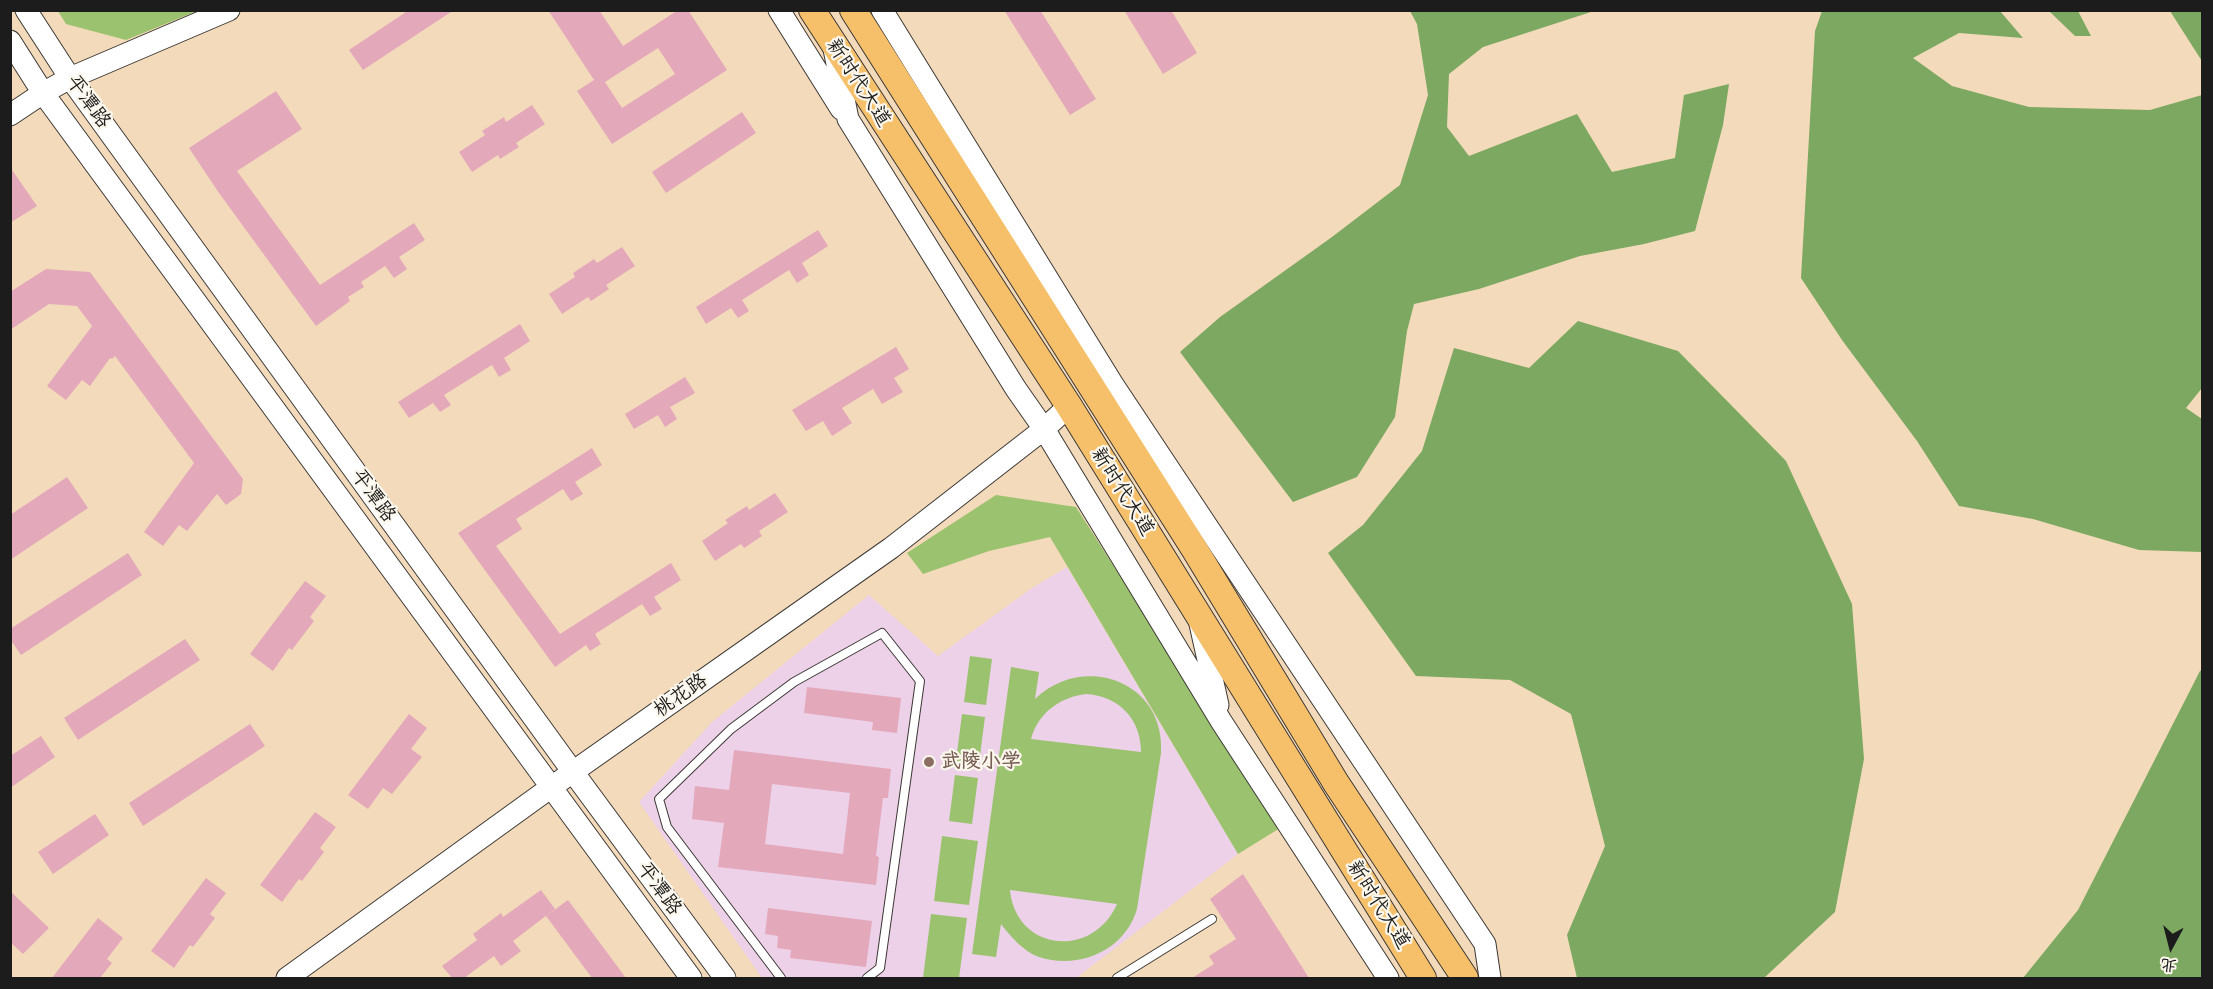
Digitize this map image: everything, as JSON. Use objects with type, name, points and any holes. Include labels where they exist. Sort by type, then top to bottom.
[{"type":"main road","name":"新时代大道","points":[[812,10],[1069,406],[1423,978]]},
{"type":"main road","name":"新时代大道","points":[[853,10],[1195,550],[1335,783],[1465,978]]},
{"type":"street","name":"平潭路","points":[[26,10],[70,78],[725,978]]},
{"type":"street","points":[[10,115],[70,78],[229,10]]},
{"type":"street","points":[[779,10],[1016,390],[1044,429],[1221,721],[1388,978]]},
{"type":"street","points":[[882,10],[1112,383],[1485,944],[1490,978]]},
{"type":"street","name":"平潭路","points":[[10,41],[43,93],[691,978]]},
{"type":"street","points":[[833,45],[848,118]]},
{"type":"street","name":"桃花路","points":[[287,978],[550,788],[891,548],[1044,429],[1069,406]]},
{"type":"street","points":[[1199,618],[1221,721]]},
{"type":"lane","points":[[781,978],[668,827],[659,799],[731,729],[794,682],[882,633],[920,681],[880,968],[867,978]]},
{"type":"lane","points":[[1117,978],[1212,919]]},
{"type":"shaded area","name":"武陵小学","points":[[1067,567],[1238,854],[1076,978],[762,978],[639,802],[712,722],[869,595],[938,656],[1032,588]]},
{"type":"green space","points":[[58,11],[197,11],[126,40],[66,24]]},
{"type":"green space","points":[[1410,11],[1594,11],[1483,47],[1449,74],[1447,127],[1469,156],[1577,114],[1612,172],[1675,158],[1684,95],[1729,84],[1723,125],[1695,231],[1644,244],[1580,256],[1479,289],[1414,304],[1407,331],[1395,417],[1357,477],[1293,502],[1180,352],[1220,317],[1400,185],[1428,95],[1417,24]]},
{"type":"green space","points":[[1822,11],[2000,11],[2023,38],[1959,33],[1913,58],[1952,86],[2029,107],[2150,110],[2202,95],[2202,388],[2186,408],[2202,419],[2202,552],[2139,550],[2033,519],[1959,506],[1917,441],[1842,340],[1801,278],[1815,31]]},
{"type":"green space","points":[[2049,11],[2078,11],[2091,36],[2075,36]]},
{"type":"green space","points":[[2170,11],[2202,11],[2202,61],[2200,58]]},
{"type":"green space","points":[[1578,321],[1678,351],[1786,461],[1852,604],[1864,759],[1835,912],[1764,978],[1577,978],[1567,935],[1605,846],[1571,714],[1510,680],[1416,676],[1328,553],[1363,525],[1422,451],[1454,348],[1529,368]]},
{"type":"green space","points":[[996,495],[1076,507],[1280,828],[1238,854],[1050,537],[989,551],[923,574],[907,553]]},
{"type":"green space","points":[[970,656],[992,659],[986,705],[964,702]]},
{"type":"green space","points":[[1011,667],[1039,672],[1035,699],[1055,685],[1076,678],[1098,677],[1118,682],[1136,692],[1150,708],[1159,728],[1161,753],[1137,909],[1131,923],[1112,946],[1085,958],[1070,961],[1054,960],[1033,954],[1013,939],[1001,924],[996,957],[972,954]],"holes":[[[1086,694],[1109,699],[1126,711],[1137,729],[1141,752],[1031,739],[1039,721],[1051,708],[1067,699]],[[1010,890],[1117,904],[1106,922],[1091,934],[1074,940],[1057,941],[1041,936],[1026,927],[1016,911]]]},
{"type":"green space","points":[[2202,670],[2202,978],[2023,978],[2078,910]]},
{"type":"green space","points":[[962,714],[985,717],[979,763],[956,761]]},
{"type":"green space","points":[[955,775],[978,778],[972,824],[949,821]]},
{"type":"green space","points":[[942,836],[978,841],[969,905],[934,901]]},
{"type":"green space","points":[[931,914],[967,918],[959,978],[923,978]]},
{"type":"building","points":[[409,10],[454,10],[363,70],[349,50]]},
{"type":"building","points":[[548,10],[599,10],[623,46],[678,10],[688,10],[727,70],[612,144],[577,91],[594,80]],"holes":[[[658,48],[675,74],[622,108],[605,82]]]},
{"type":"building","points":[[1004,10],[1040,10],[1096,99],[1070,115]]},
{"type":"building","points":[[1124,10],[1171,10],[1197,53],[1163,74]]},
{"type":"building","points":[[276,91],[302,129],[237,171],[320,285],[414,223],[425,240],[399,257],[407,269],[394,278],[385,266],[361,282],[364,287],[348,297],[350,301],[316,326],[189,148]]},
{"type":"building","points":[[532,105],[545,124],[516,143],[519,147],[500,159],[498,155],[472,172],[459,152],[485,135],[482,131],[504,117],[506,122]]},
{"type":"building","points":[[742,112],[756,133],[666,193],[652,172]]},
{"type":"building","points":[[10,167],[37,206],[10,223]]},
{"type":"building","points":[[818,230],[828,246],[802,263],[809,275],[797,283],[789,270],[742,300],[749,311],[738,318],[731,308],[706,324],[696,307]]},
{"type":"building","points":[[622,247],[635,266],[606,285],[609,289],[591,301],[588,297],[562,314],[549,294],[575,277],[573,273],[594,259],[597,263]]},
{"type":"building","points":[[46,269],[90,272],[243,479],[241,494],[226,505],[217,494],[187,531],[179,525],[163,546],[144,532],[194,463],[115,356],[110,358],[90,386],[82,380],[66,400],[47,386],[92,326],[77,306],[49,304],[10,330],[10,292]]},
{"type":"building","points":[[520,324],[530,341],[504,358],[511,370],[499,377],[492,365],[444,395],[451,405],[440,412],[433,403],[409,418],[398,402]]},
{"type":"building","points":[[896,347],[909,369],[894,378],[903,392],[882,404],[873,389],[842,408],[852,423],[832,436],[823,421],[806,431],[792,410]]},
{"type":"building","points":[[685,377],[695,393],[670,407],[677,419],[665,427],[658,415],[634,429],[625,414]]},
{"type":"building","points":[[592,448],[602,465],[575,482],[583,494],[571,501],[563,489],[516,519],[522,529],[496,546],[560,634],[671,563],[681,580],[654,597],[662,609],[650,616],[642,604],[595,634],[601,644],[590,651],[586,645],[555,667],[458,533]]},
{"type":"building","points":[[67,477],[88,508],[10,560],[10,515]]},
{"type":"building","points":[[775,493],[788,512],[759,531],[762,536],[744,548],[741,544],[715,561],[702,541],[728,523],[725,520],[747,506],[749,510]]},
{"type":"building","points":[[128,553],[142,575],[21,655],[10,639],[10,629]]},
{"type":"building","points":[[305,581],[326,596],[310,617],[314,621],[292,650],[289,648],[273,671],[250,654]]},
{"type":"building","points":[[185,639],[200,660],[78,740],[64,718]]},
{"type":"building","points":[[807,687],[901,698],[897,733],[872,730],[873,722],[804,713]]},
{"type":"building","points":[[409,714],[427,728],[411,749],[422,757],[392,794],[383,788],[368,809],[348,795]]},
{"type":"building","points":[[250,724],[265,746],[143,826],[129,803]]},
{"type":"building","points":[[41,736],[55,757],[10,788],[10,756]]},
{"type":"building","points":[[734,750],[891,769],[888,798],[883,798],[876,856],[879,857],[876,885],[718,867],[724,823],[692,819],[695,786],[729,790]],"holes":[[[772,784],[850,793],[843,854],[765,844]]]},
{"type":"building","points":[[315,812],[336,827],[320,848],[324,852],[302,881],[299,879],[282,902],[260,885]]},
{"type":"building","points":[[95,814],[109,835],[53,874],[38,852]]},
{"type":"building","points":[[1243,874],[1309,978],[1192,978],[1214,964],[1209,956],[1236,939],[1210,899]]},
{"type":"building","points":[[206,878],[226,893],[210,914],[215,918],[193,947],[190,945],[174,968],[151,951]]},
{"type":"building","points":[[541,890],[555,909],[513,941],[521,951],[501,966],[494,956],[464,978],[452,978],[442,966],[477,940],[473,934],[501,913],[503,917]]},
{"type":"building","points":[[10,891],[49,928],[23,954],[10,942]]},
{"type":"building","points":[[568,900],[626,978],[592,978],[546,916]]},
{"type":"building","points":[[768,908],[872,921],[866,967],[790,958],[791,950],[777,948],[778,936],[765,934]]},
{"type":"building","points":[[98,918],[123,938],[107,959],[112,963],[100,978],[52,978]]},
{"type":"place","name":"武陵小学","points":[[929,762]]}]
